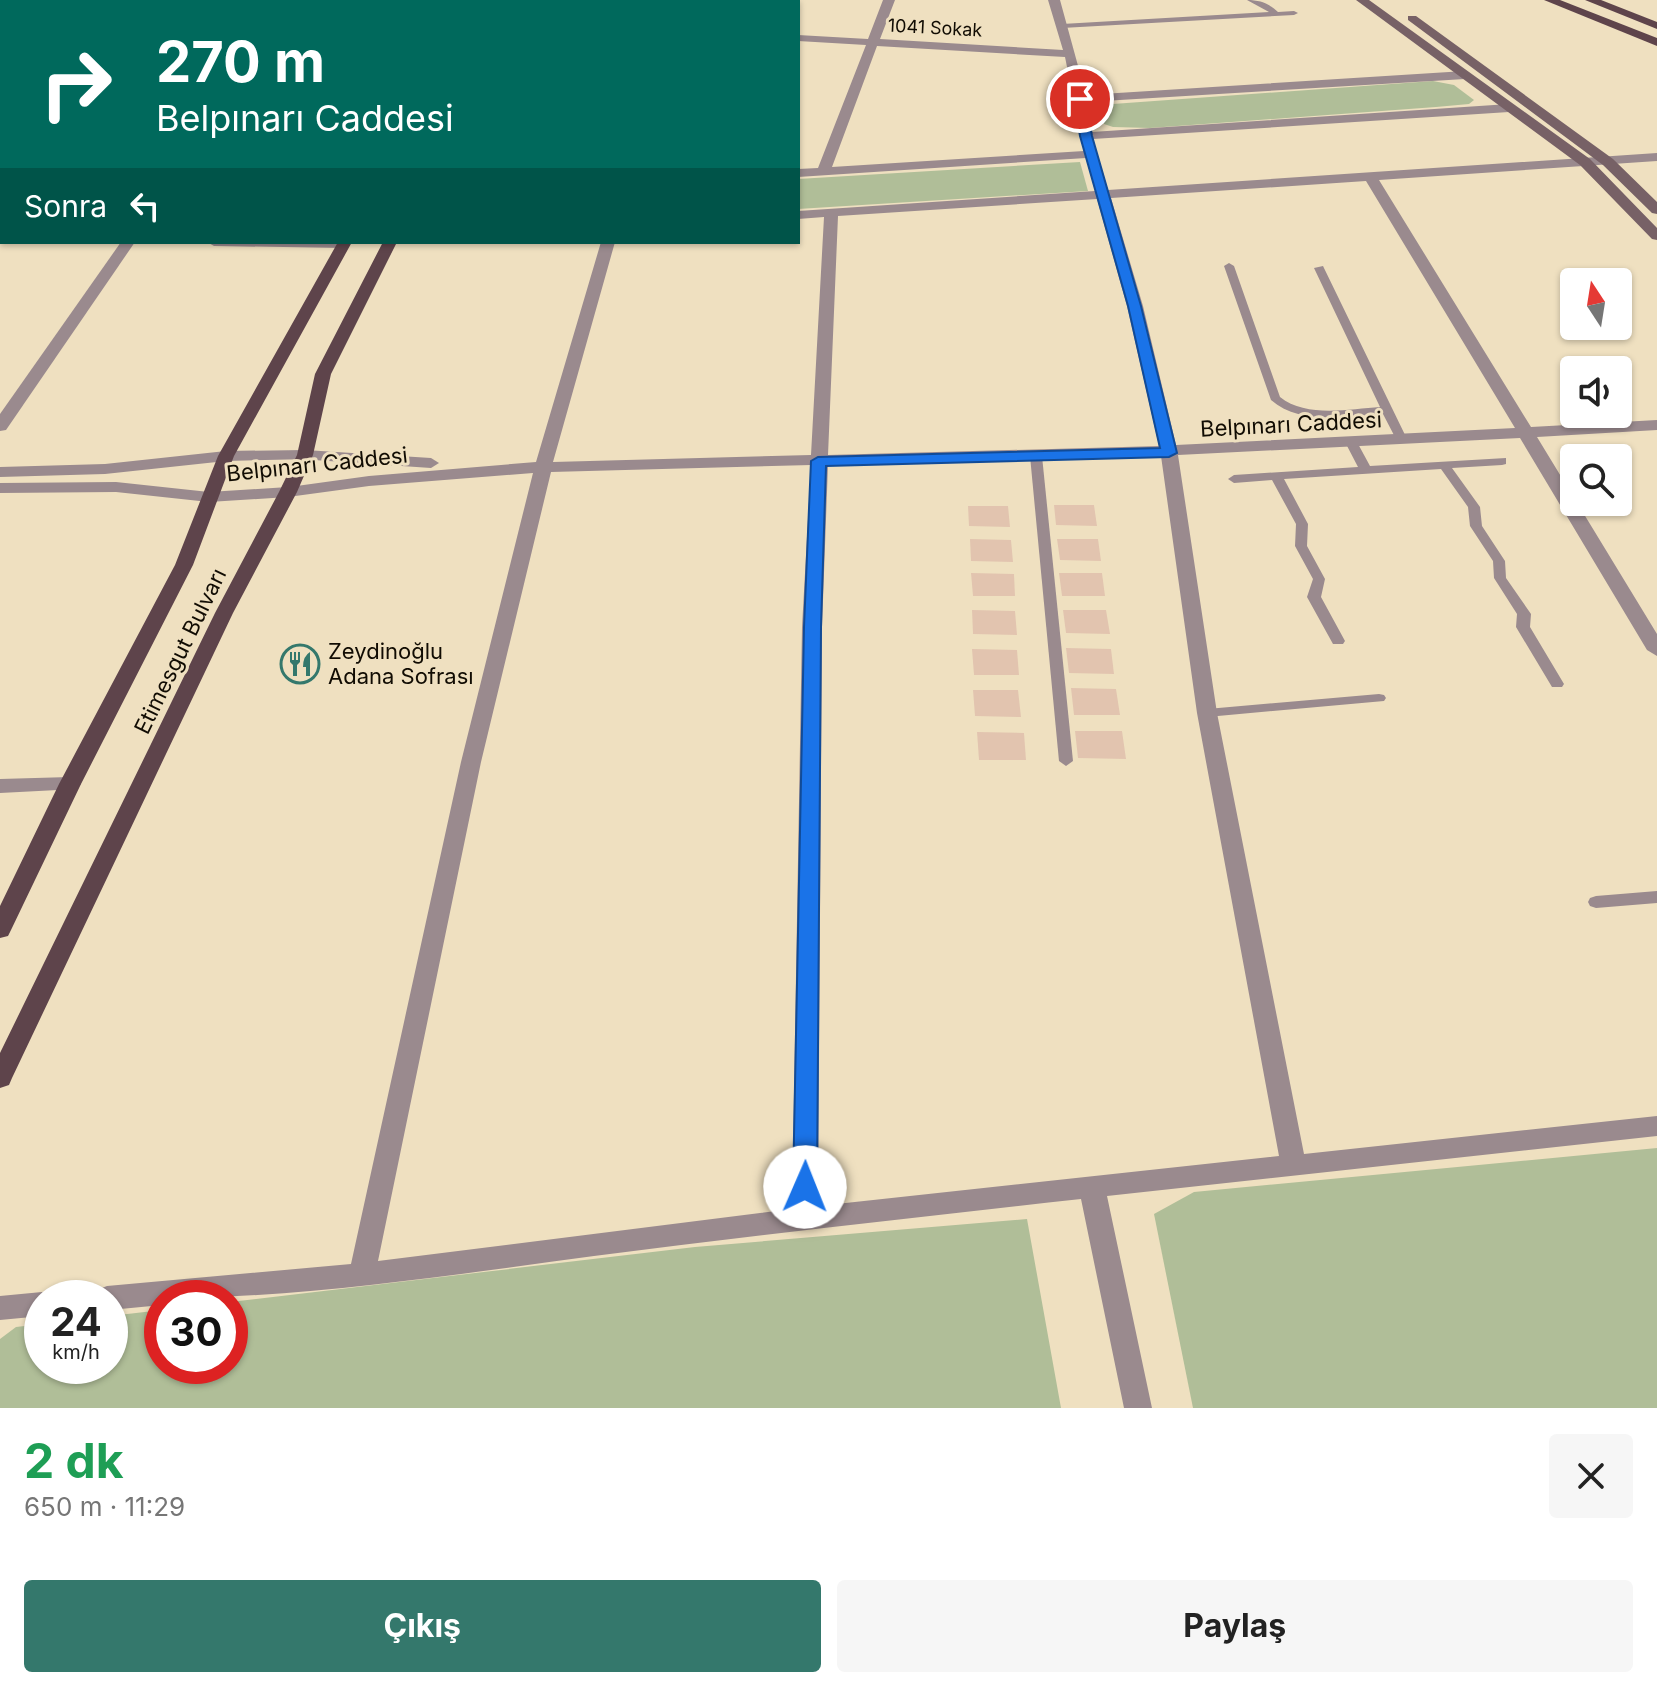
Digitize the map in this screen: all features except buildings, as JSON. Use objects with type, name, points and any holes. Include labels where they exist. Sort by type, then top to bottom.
[{"type":"main road","points":[[1362,0],[1585,162],[1657,236]]},
{"type":"main road","points":[[1550,0],[1657,42]]},
{"type":"main road","points":[[1591,0],[1657,26]]},
{"type":"main road","points":[[1399,9],[1608,162],[1657,210]]},
{"type":"main road","name":"Etimesgut Bulvarı","points":[[0,930],[70,784],[184,565],[226,456],[343,244]]},
{"type":"main road","name":"Etimesgut Bulvarı","points":[[0,1078],[224,613],[288,492],[305,455],[323,374],[389,244]]},
{"type":"street","points":[[823,172],[889,0]]},
{"type":"street","points":[[1054,0],[1070,54],[1101,193],[1135,306],[1169,453],[1207,713],[1293,1163]]},
{"type":"street","name":"1041 Sokak","points":[[800,38],[1070,54]]},
{"type":"street","points":[[1080,99],[1465,75]]},
{"type":"street","points":[[1086,136],[1509,108]]},
{"type":"street","points":[[800,173],[1091,154]]},
{"type":"street","points":[[800,215],[1657,157]]},
{"type":"street","points":[[1371,177],[1657,650]]},
{"type":"street","points":[[805,1218],[812,627],[831,212]]},
{"type":"street","points":[[0,426],[127,244]]},
{"type":"street","points":[[362,1275],[471,762],[543,468],[607,244]]},
{"type":"street","name":"Belpınarı Caddesi","points":[[0,488],[116,487],[209,497],[288,492],[401,477],[543,468],[1169,453],[1657,425]]},
{"type":"street","name":"Belpınarı Caddesi","points":[[0,472],[105,469],[226,456],[305,455],[366,461],[543,468]]},
{"type":"street","points":[[0,786],[70,784]]},
{"type":"street","points":[[128,1296],[362,1275],[805,1218],[1657,1126]]},
{"type":"street","points":[[1092,1188],[1138,1408]]},
{"type":"street","points":[[0,1308],[24,1306]]},
{"type":"lane","points":[[1251,0],[1276,14]]},
{"type":"lane","points":[[1062,26],[1294,13]]},
{"type":"lane","points":[[1229,266],[1277,402],[1306,413],[1387,410]]},
{"type":"lane","points":[[1319,268],[1401,439]]},
{"type":"lane","points":[[1351,442],[1366,470]]},
{"type":"lane","points":[[1036,456],[1066,761]]},
{"type":"lane","points":[[1234,479],[1502,461]]},
{"type":"lane","points":[[1444,465],[1474,507],[1476,526],[1499,561],[1500,578],[1524,614],[1523,627],[1557,684]]},
{"type":"lane","points":[[1276,476],[1302,524],[1301,546],[1319,579],[1314,597],[1338,641]]},
{"type":"lane","points":[[1207,713],[1379,698]]},
{"type":"lane","points":[[1596,902],[1657,897]]},
{"type":"green space","points":[[1433,81],[1454,85],[1474,100],[1469,104],[1436,107],[1150,128],[1104,124],[1099,105]]},
{"type":"green space","points":[[1080,162],[1088,191],[800,209],[800,179]]},
{"type":"green space","points":[[1657,1148],[1657,1408],[1193,1408],[1154,1214],[1194,1192]]},
{"type":"green space","points":[[1027,1219],[1061,1408],[0,1408],[0,1339],[16,1327],[24,1326],[24,1384],[128,1384],[128,1314],[144,1312],[144,1384],[248,1384],[248,1300],[695,1247]]},
{"type":"place","name":"Zeydinoğlu Adana Sofrası","points":[[300,664]]},
{"type":"route","points":[[805,1187],[812,627],[818,461],[1169,453],[1135,306],[1086,136],[1080,99]]}]
